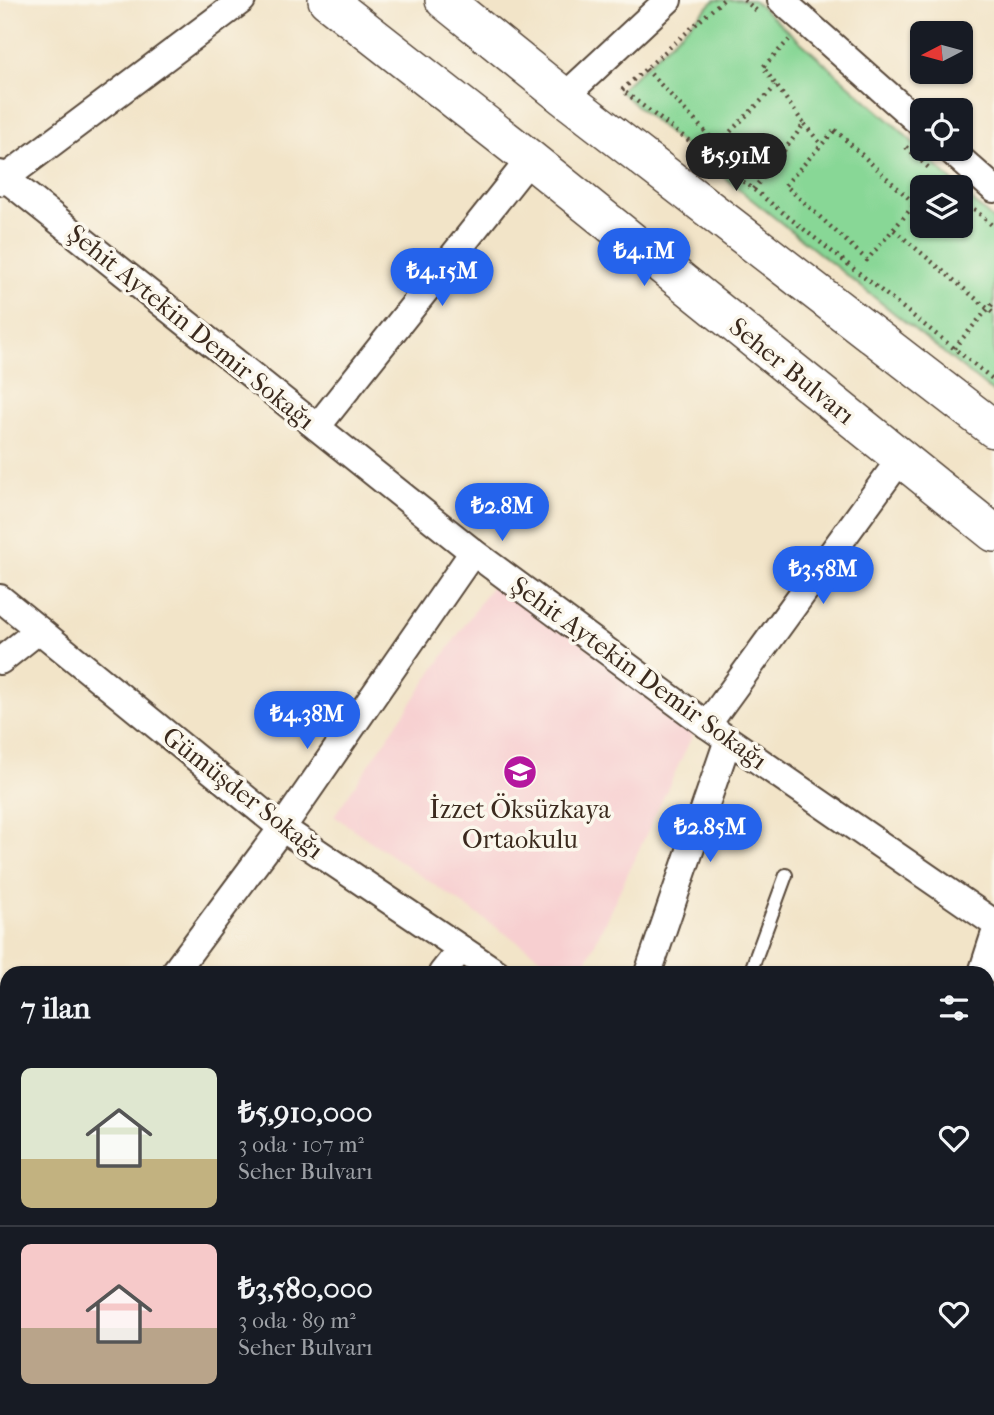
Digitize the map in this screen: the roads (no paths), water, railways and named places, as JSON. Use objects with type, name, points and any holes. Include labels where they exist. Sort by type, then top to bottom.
[{"type":"main road","name":"Seher Bulvarı","points":[[327,0],[530,159],[994,533]]},
{"type":"main road","points":[[444,0],[564,97],[994,429]]},
{"type":"street","points":[[2,178],[242,0]]},
{"type":"street","points":[[564,97],[668,0]]},
{"type":"street","points":[[782,0],[910,114]]},
{"type":"street","points":[[317,427],[530,159]]},
{"type":"street","points":[[962,161],[994,189]]},
{"type":"street","name":"Şehit Aytekin Demir Sokağı","points":[[2,178],[473,552],[717,732],[994,923]]},
{"type":"street","points":[[650,966],[717,732],[901,458]]},
{"type":"street","points":[[179,966],[282,828],[473,552]]},
{"type":"street","name":"Gümüşder Sokağı","points":[[0,598],[282,828],[487,966]]},
{"type":"street","points":[[0,661],[39,630]]},
{"type":"street","points":[[984,966],[994,936]]},
{"type":"street","points":[[447,966],[461,948]]},
{"type":"lane","points":[[753,966],[786,875]]},
{"type":"place","name":"İzzet Öksüzkaya Ortaokulu","points":[[520,772]]}]
